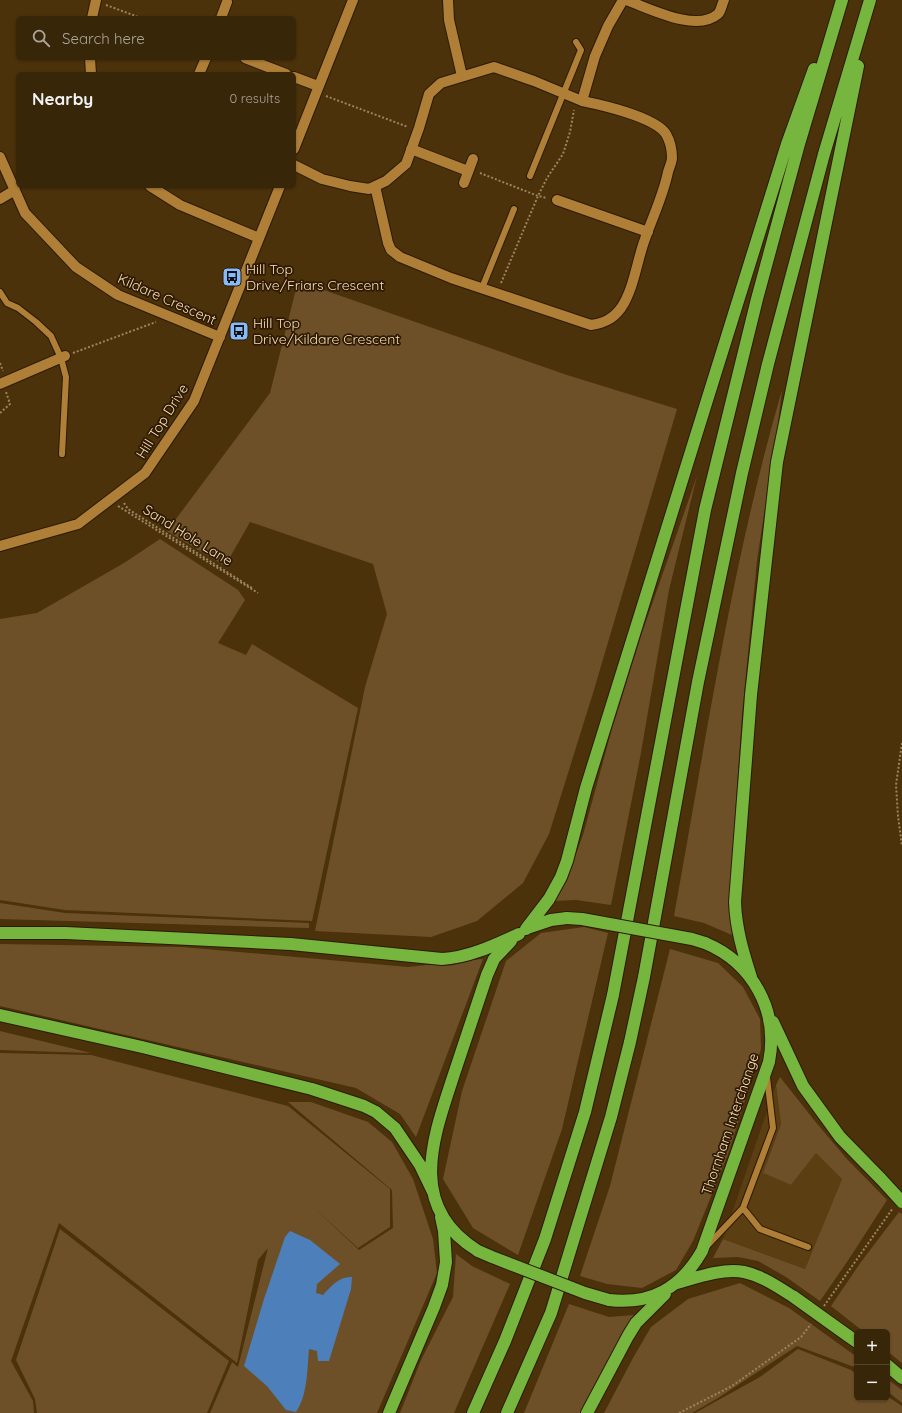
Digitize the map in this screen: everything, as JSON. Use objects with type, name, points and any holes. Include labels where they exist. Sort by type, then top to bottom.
[{"type":"highway","points":[[0,933],[66,933],[291,944],[442,959],[465,955],[506,940],[522,932],[555,888],[567,861],[586,788],[787,144],[838,0]]},
{"type":"highway","points":[[473,1413],[505,1341],[545,1239],[585,1112],[613,995],[705,510],[757,299],[799,144],[842,0]]},
{"type":"highway","points":[[751,977],[739,937],[735,916],[735,902],[751,694],[777,462],[871,0]]},
{"type":"highway","points":[[506,1413],[550,1313],[611,1118],[644,977],[698,682],[742,473],[768,364],[818,177],[871,0]]},
{"type":"highway","name":"Thornham Interchange","points":[[567,918],[590,920],[692,939],[705,943],[732,958],[751,977],[768,1010],[772,1044],[766,1072],[702,1251],[690,1269],[673,1286],[647,1298],[626,1301],[609,1300],[585,1293],[478,1251],[456,1233],[441,1214],[436,1204],[432,1192],[431,1170],[434,1140],[486,975],[501,951],[522,932],[551,920],[567,918]]},
{"type":"highway","points":[[768,1010],[803,1086],[840,1137],[902,1202]]},
{"type":"highway","points":[[0,1015],[142,1047],[312,1089],[364,1106],[376,1112],[395,1128],[420,1165],[432,1192]]},
{"type":"highway","points":[[389,1413],[442,1285],[445,1273],[446,1251],[441,1214]]},
{"type":"highway","points":[[587,1413],[636,1323],[673,1286],[714,1274],[732,1271],[744,1272],[764,1279],[794,1297],[852,1339]]},
{"type":"highway","points":[[890,1368],[902,1378]]},
{"type":"street","points":[[92,16],[95,0]]},
{"type":"street","points":[[296,144],[353,0]]},
{"type":"street","points":[[448,0],[449,20],[462,76]]},
{"type":"street","points":[[579,99],[608,26],[623,0]]},
{"type":"street","points":[[626,0],[679,20],[696,22],[709,20],[719,14],[724,0]]},
{"type":"street","points":[[222,16],[227,2]]},
{"type":"street","points":[[90,60],[91,72]]},
{"type":"street","points":[[201,72],[205,60]]},
{"type":"street","points":[[250,60],[281,72]]},
{"type":"street","points":[[296,166],[322,179],[369,189],[375,186],[386,181],[406,164],[429,94],[441,83],[494,67],[534,81],[564,94],[605,106],[658,125],[665,133],[670,143],[672,158],[664,192],[648,232],[629,291],[621,307],[612,318],[602,324],[590,325],[451,278],[400,257],[391,250],[388,243],[384,231],[375,186]]},
{"type":"street","points":[[296,78],[317,89]]},
{"type":"street","points":[[411,149],[470,166],[464,183]]},
{"type":"street","name":"Kildare Crescent","points":[[0,157],[25,213],[76,267],[118,295],[220,337]]},
{"type":"street","points":[[153,188],[180,205],[259,238]]},
{"type":"street","name":"Hill Top Drive","points":[[0,546],[78,524],[145,473],[194,402],[279,188]]},
{"type":"street","points":[[0,199],[15,190]]},
{"type":"street","points":[[557,200],[648,232]]},
{"type":"street","points":[[2,384],[63,357]]},
{"type":"lane","points":[[530,176],[581,50],[576,42]]},
{"type":"lane","points":[[482,288],[514,209]]},
{"type":"lane","points":[[0,292],[7,303],[18,308],[51,336],[63,357],[66,377],[62,454]]},
{"type":"lane","points":[[702,1251],[743,1208],[773,1128],[766,1072]]},
{"type":"lane","points":[[743,1208],[760,1229],[808,1247]]},
{"type":"path","points":[[95,0],[136,16]]},
{"type":"path","points":[[317,89],[418,131]]},
{"type":"path","points":[[497,294],[546,178],[563,154],[579,99]]},
{"type":"path","points":[[470,166],[538,196],[557,200]]},
{"type":"path","points":[[63,357],[170,317]]},
{"type":"path","points":[[0,413],[10,404],[2,384]]},
{"type":"path","points":[[113,497],[258,593]]},
{"type":"path","name":"Sand Hole Lane","points":[[113,497],[128,509],[252,588]]},
{"type":"path","points":[[902,743],[896,785],[902,846]]},
{"type":"shaded area","points":[[298,281],[567,375],[677,409],[593,693],[549,834],[523,883],[477,921],[431,937],[315,931],[365,687],[387,614],[373,564],[250,522],[225,566],[167,531],[270,393]]},
{"type":"shaded area","points":[[782,390],[757,560],[742,715],[732,861],[732,935],[704,923],[674,916],[734,586],[764,455]]},
{"type":"shaded area","points":[[697,476],[669,590],[640,758],[611,905],[576,900],[554,901],[568,876],[583,835],[612,729],[642,633]]},
{"type":"shaded area","points":[[160,539],[238,590],[245,600],[218,643],[246,655],[252,644],[358,708],[312,921],[65,910],[0,900],[0,619],[37,613],[124,563]]},
{"type":"shaded area","points":[[0,903],[65,913],[309,923],[309,928],[0,919]]},
{"type":"shaded area","points":[[584,927],[608,933],[562,1129],[518,1255],[473,1228],[443,1179],[462,1091],[506,961],[541,933]]},
{"type":"shaded area","points":[[0,944],[182,947],[408,967],[483,959],[416,1137],[400,1114],[356,1088],[0,1006]]},
{"type":"shaded area","points":[[670,949],[718,963],[743,987],[760,1019],[761,1049],[728,1154],[693,1241],[676,1270],[642,1288],[607,1284],[580,1276],[610,1186]]},
{"type":"shaded area","points":[[0,1031],[91,1053],[0,1050]]},
{"type":"shaded area","points":[[0,1053],[91,1055],[288,1106],[390,1189],[390,1227],[358,1248],[311,1205],[359,1250],[393,1228],[392,1190],[288,1102],[311,1102],[368,1122],[392,1142],[413,1179],[433,1239],[437,1273],[377,1413],[210,1413],[232,1362],[238,1367],[268,1248],[258,1260],[237,1363],[59,1223],[11,1361],[33,1401],[34,1413],[0,1413]]},
{"type":"shaded area","points":[[780,1077],[846,1158],[887,1200],[820,1301],[786,1277],[758,1261],[738,1257],[713,1258],[723,1239],[805,1269],[842,1179],[816,1153],[791,1185],[763,1173],[781,1124],[776,1085]]},
{"type":"shaded area","points":[[776,1085],[781,1124],[763,1173],[791,1185],[816,1152],[842,1179],[805,1269],[723,1239]]},
{"type":"shaded area","points":[[899,1212],[902,1214],[902,1363],[890,1353],[890,1329],[860,1329],[831,1306],[861,1262]]},
{"type":"shaded area","points":[[60,1229],[229,1361],[207,1413],[37,1413],[35,1399],[16,1360]]},
{"type":"shaded area","points":[[456,1254],[472,1266],[510,1284],[454,1413],[400,1413],[421,1360],[453,1297]]},
{"type":"shaded area","points":[[740,1283],[789,1308],[854,1355],[854,1367],[797,1346],[718,1398],[692,1413],[604,1413],[651,1327],[688,1299]]},
{"type":"shaded area","points":[[569,1304],[609,1317],[634,1315],[581,1413],[524,1413]]},
{"type":"shaded area","points":[[798,1349],[854,1372],[854,1401],[890,1401],[890,1398],[902,1406],[902,1413],[695,1413],[760,1377]]},
{"type":"shaded area","points":[[890,1381],[902,1390],[902,1403],[890,1393]]},
{"type":"water","points":[[290,1231],[310,1240],[340,1264],[317,1284],[316,1293],[323,1295],[340,1280],[352,1277],[351,1289],[329,1361],[318,1361],[317,1351],[309,1349],[305,1389],[296,1412],[286,1410],[267,1386],[244,1366],[264,1299],[285,1237]]},
{"type":"place","name":"Hill Top Drive/Friars Crescent","points":[[232,277]]},
{"type":"place","name":"Hill Top Drive/Kildare Crescent","points":[[239,331]]}]
